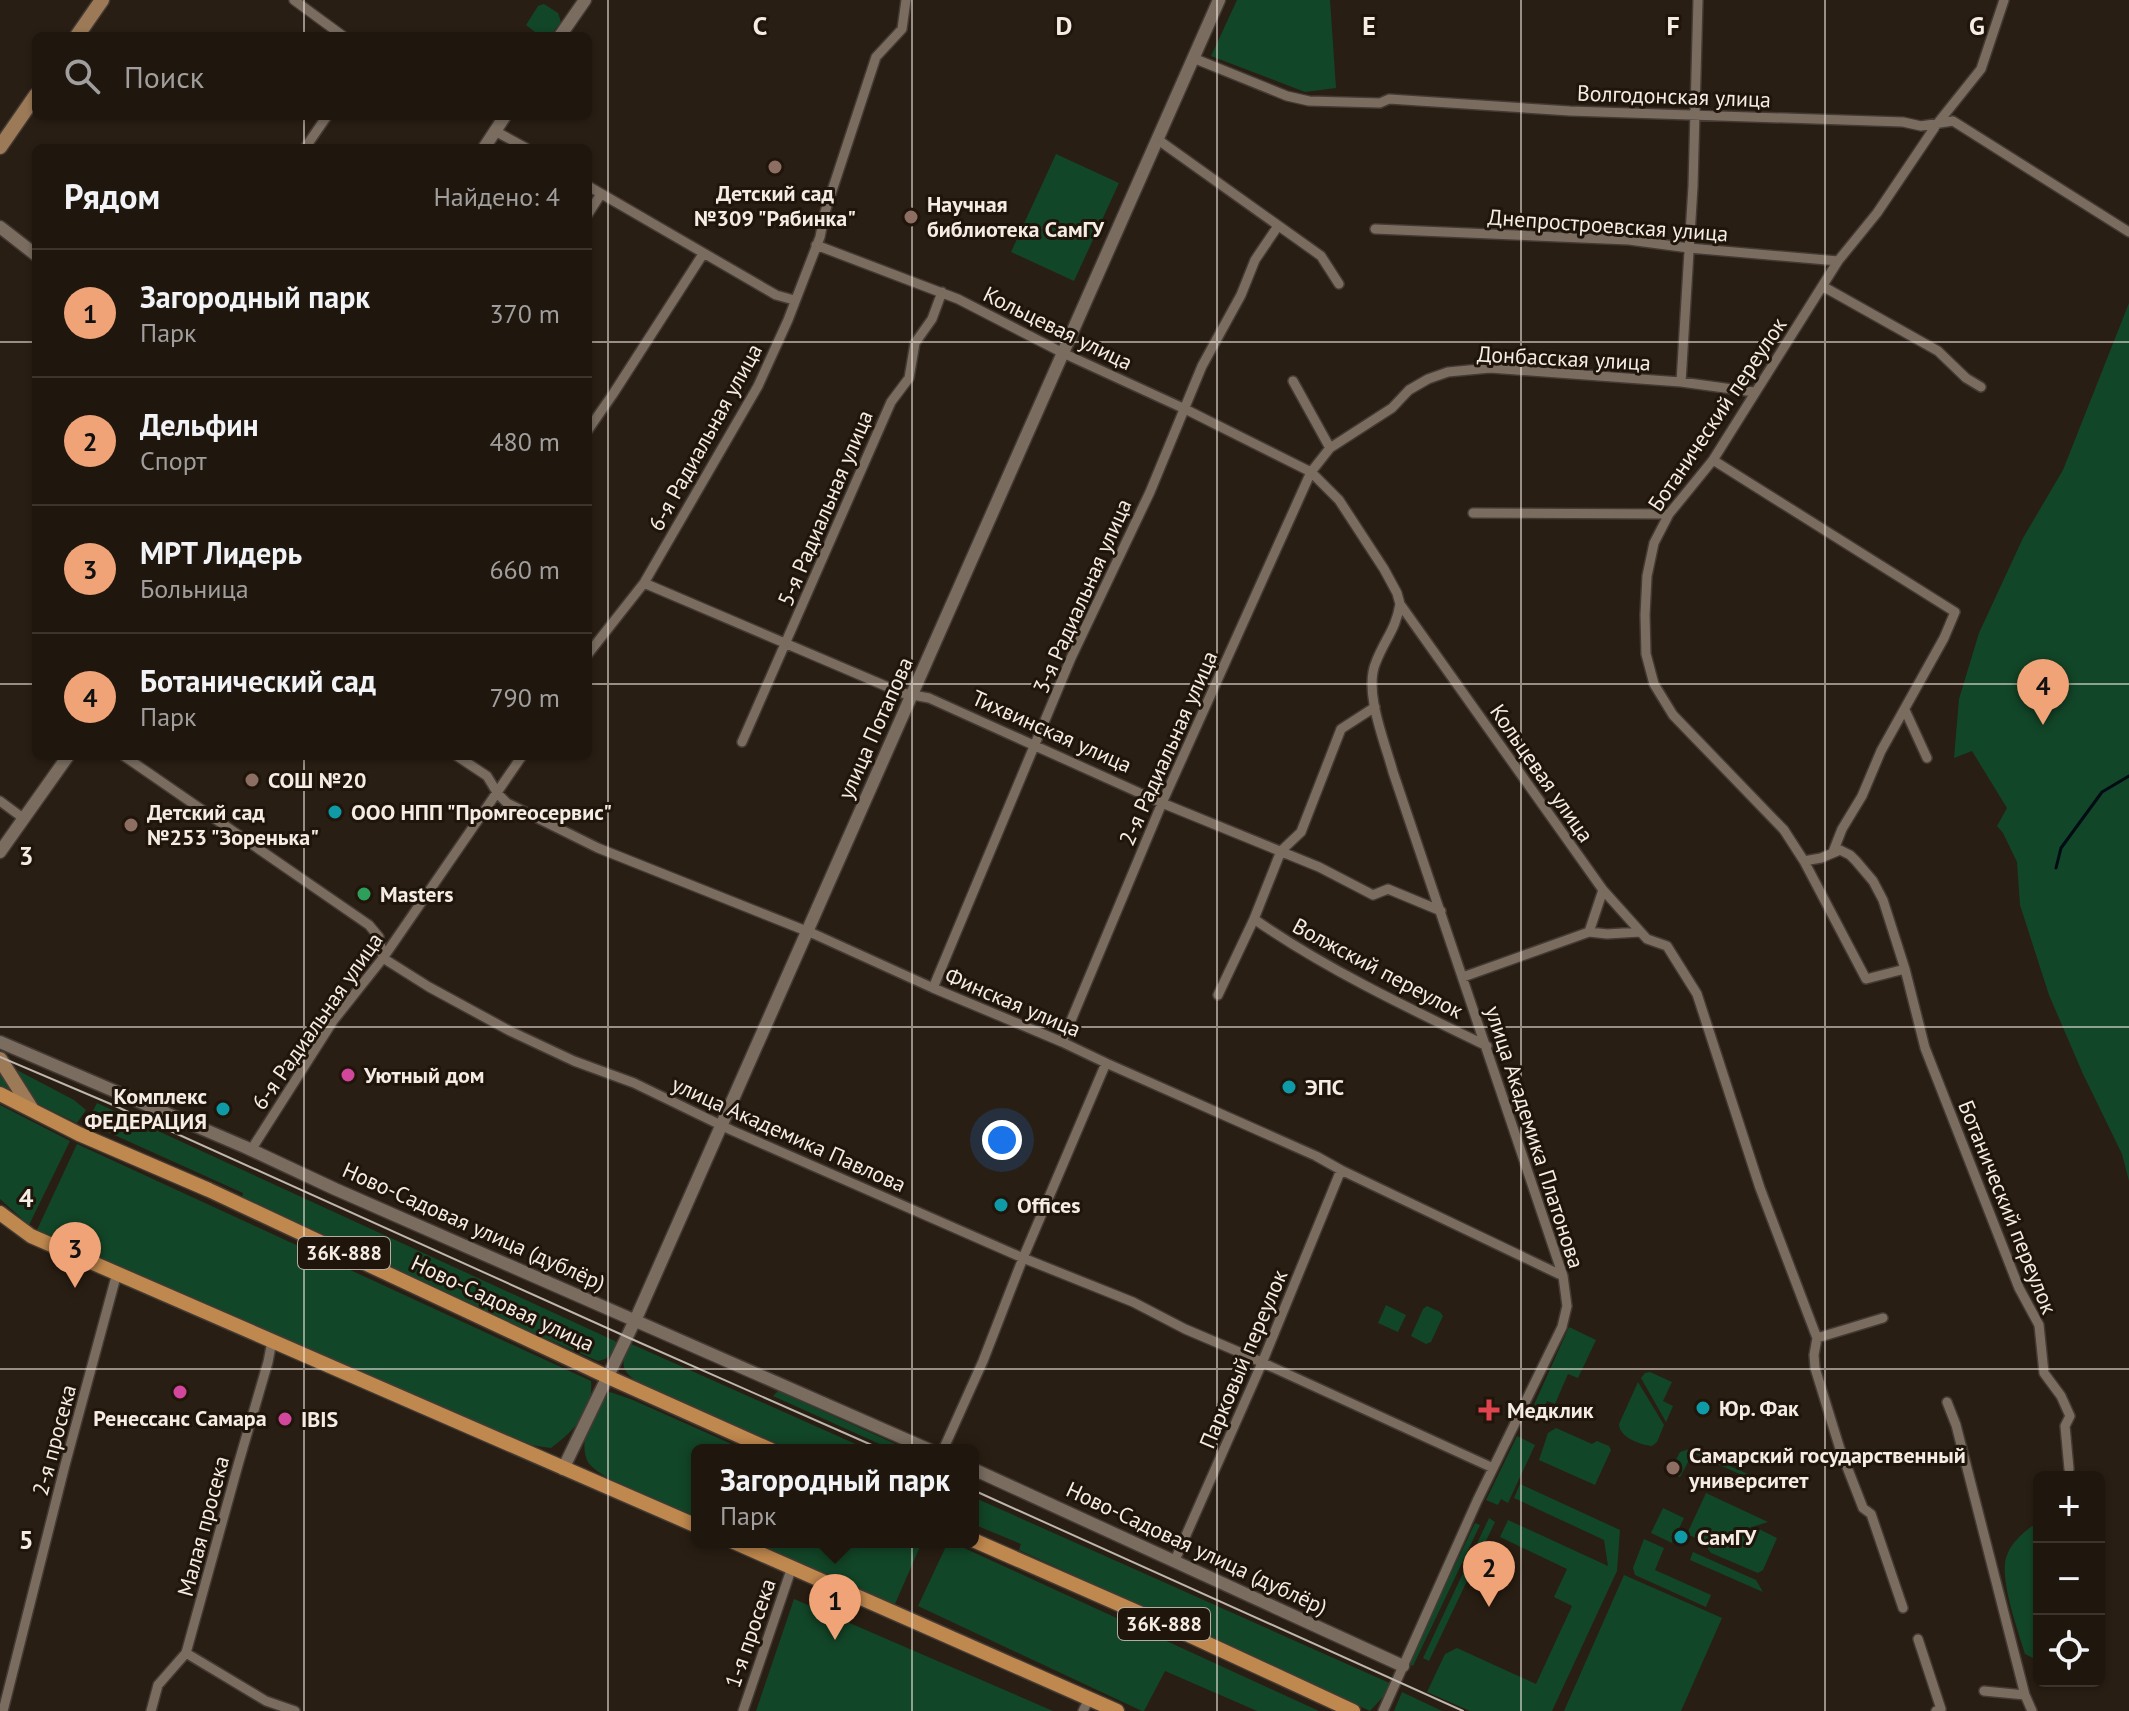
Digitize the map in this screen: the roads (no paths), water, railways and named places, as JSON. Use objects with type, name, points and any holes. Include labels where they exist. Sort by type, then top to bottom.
[{"type":"main road","points":[[80,32],[102,0]]},
{"type":"main road","points":[[0,147],[32,101]]},
{"type":"main road","points":[[0,1059],[31,1108]]},
{"type":"main road","name":"Ново-Садовая улица","points":[[0,1094],[79,1134],[223,1197],[758,1444]]},
{"type":"main road","points":[[0,1213],[31,1236]]},
{"type":"main road","points":[[0,1222],[691,1523]]},
{"type":"main road","name":"36К-888","points":[[979,1543],[1353,1711]]},
{"type":"main road","points":[[748,1548],[1086,1705],[1117,1711]]},
{"type":"street","points":[[294,0],[338,32]]},
{"type":"street","points":[[563,32],[585,0]]},
{"type":"street","name":"6-я Радиальная улица","points":[[592,642],[603,636],[644,583],[758,386],[788,320],[816,245],[876,57],[902,29],[906,0]]},
{"type":"street","name":"улица Потапова","points":[[563,1469],[635,1320],[1219,0]]},
{"type":"street","points":[[1681,382],[1698,0]]},
{"type":"street","name":"Ботанический переулок","points":[[1905,969],[1866,979],[1804,861],[1784,830],[1673,715],[1654,684],[1646,654],[1647,576],[1654,543],[1669,514],[1713,460],[1838,261],[1877,213],[1937,124],[1981,69],[2004,0]]},
{"type":"street","name":"Волгодонская улица","points":[[1193,58],[1287,96],[1309,101],[1380,103],[1389,99],[1570,111],[1903,122],[1921,126],[1953,121],[2129,232]]},
{"type":"street","points":[[308,144],[324,120]]},
{"type":"street","points":[[487,144],[502,120]]},
{"type":"street","points":[[495,131],[519,144]]},
{"type":"street","points":[[1157,139],[1321,256],[1339,284]]},
{"type":"street","points":[[592,188],[776,295],[794,300]]},
{"type":"street","points":[[592,208],[601,194]]},
{"type":"street","name":"3-я Радиальная улица","points":[[933,988],[1071,658],[1150,492],[1202,366],[1241,295],[1255,260],[1278,226]]},
{"type":"street","points":[[0,227],[32,252]]},
{"type":"street","name":"Днепростроевская улица","points":[[1375,229],[1629,240],[1838,261]]},
{"type":"street","name":"Кольцевая улица","points":[[816,245],[942,292],[1063,353],[1185,409],[1311,472],[1339,500],[1384,569],[1400,604],[1603,890],[1647,939],[1667,946],[1697,994],[1760,1188],[1817,1338],[1815,1368],[1840,1449],[1863,1508],[1871,1514],[1903,1608]]},
{"type":"street","points":[[592,424],[703,254]]},
{"type":"street","points":[[1824,287],[1938,351],[1966,378],[1981,387]]},
{"type":"street","name":"5-я Радиальная улица","points":[[742,742],[891,402],[909,378],[915,343],[932,319],[942,292]]},
{"type":"street","name":"Донбасская улица","points":[[1311,472],[1330,448],[1392,408],[1409,390],[1448,372],[1490,368],[1681,382],[1754,392]]},
{"type":"street","points":[[1293,381],[1330,448]]},
{"type":"street","points":[[1713,460],[1955,612],[1944,638],[1881,751],[1833,852],[1804,861]]},
{"type":"street","name":"2-я Радиальная улица","points":[[1062,1042],[1162,803],[1311,472]]},
{"type":"street","points":[[1473,513],[1669,514]]},
{"type":"street","name":"Тихвинская улица","points":[[644,583],[902,693],[929,698],[1162,803],[1319,867],[1373,895],[1388,889],[1441,911]]},
{"type":"street","name":"улица Академика Платонова","points":[[1383,1711],[1493,1468],[1562,1327],[1567,1306],[1563,1276],[1393,772],[1375,707],[1372,673],[1397,621],[1400,604]]},
{"type":"street","points":[[1218,995],[1254,919],[1281,851],[1301,832],[1341,729],[1375,707]]},
{"type":"street","points":[[1905,710],[1927,758]]},
{"type":"street","points":[[0,852],[65,760]]},
{"type":"street","points":[[130,760],[369,925],[379,937],[383,958]]},
{"type":"street","name":"Финская улица","points":[[463,760],[487,776],[507,803],[598,848],[807,931],[1062,1042],[1316,1156],[1563,1276]]},
{"type":"street","name":"6-я Радиальная улица","points":[[251,1150],[333,1021],[383,958],[519,760]]},
{"type":"street","points":[[0,801],[23,818]]},
{"type":"street","name":"Ботанический переулок","points":[[1833,852],[1840,850],[1850,855],[1873,881],[1883,900],[1925,1048],[2019,1288],[2039,1325],[2044,1373],[2061,1396],[2070,1416],[2065,1426],[2069,1469]]},
{"type":"street","points":[[1589,932],[1603,890]]},
{"type":"street","name":"Волжский переулок","points":[[1254,919],[1288,943],[1419,1014],[1487,1046]]},
{"type":"street","points":[[1463,977],[1589,932],[1640,932]]},
{"type":"street","name":"улица Академика Павлова","points":[[383,958],[510,1031],[574,1061],[634,1083],[721,1125],[1023,1258],[1133,1302],[1185,1329],[1493,1468]]},
{"type":"street","name":"Ново-Садовая улица (дублёр)","points":[[0,1042],[916,1444]]},
{"type":"street","points":[[946,1444],[1106,1063]]},
{"type":"street","name":"Парковый переулок","points":[[1175,1560],[1262,1363],[1341,1170]]},
{"type":"street","name":"2-я просека","points":[[3,1711],[117,1273]]},
{"type":"street","points":[[1817,1338],[1883,1318]]},
{"type":"street","name":"Малая просека","points":[[151,1711],[158,1685],[186,1653],[272,1341]]},
{"type":"street","points":[[1947,1402],[1956,1425],[2025,1695],[2032,1711]]},
{"type":"street","name":"Ново-Садовая улица (дублёр)","points":[[979,1472],[1403,1666]]},
{"type":"street","name":"1-я просека","points":[[743,1711],[792,1567]]},
{"type":"street","points":[[1918,1639],[1938,1710]]},
{"type":"street","points":[[186,1653],[266,1701],[295,1711]]},
{"type":"street","points":[[1984,1691],[2025,1695]]},
{"type":"waterway","points":[[2056,868],[2061,848],[2102,792],[2129,776]]},
{"type":"tram line","points":[[0,1057],[869,1444]]},
{"type":"tram line","points":[[979,1493],[1463,1711]]},
{"type":"place","name":"Детский сад №309 \"Рябинка\"","points":[[775,167]]},
{"type":"place","name":"Научная библиотека СамГУ","points":[[911,217]]},
{"type":"place","name":"Ботанический сад","points":[[2043,725]]},
{"type":"place","name":"СОШ №20","points":[[252,780]]},
{"type":"place","name":"ООО НПП \"Промгеосервис\"","points":[[335,812]]},
{"type":"place","name":"Детский сад №253 \"Зоренька\"","points":[[131,825]]},
{"type":"place","name":"Masters","points":[[364,894]]},
{"type":"place","name":"Уютный дом","points":[[348,1075]]},
{"type":"place","name":"ЭПС","points":[[1289,1087]]},
{"type":"place","name":"Комплекс ФЕДЕРАЦИЯ","points":[[223,1109]]},
{"type":"place","name":"Offices","points":[[1001,1205]]},
{"type":"place","name":"МРТ Лидерь","points":[[75,1288]]},
{"type":"place","name":"Ренессанс Самара","points":[[180,1392]]},
{"type":"place","name":"Юр. Фак","points":[[1703,1408]]},
{"type":"place","name":"Медклик","points":[[1489,1410]]},
{"type":"place","name":"IBIS","points":[[285,1419]]},
{"type":"place","name":"Самарский государственный университет","points":[[1673,1468]]},
{"type":"place","name":"СамГУ","points":[[1681,1537]]},
{"type":"place","name":"Дельфин","points":[[1489,1607]]},
{"type":"place","name":"Загородный парк","points":[[835,1640]]}]
